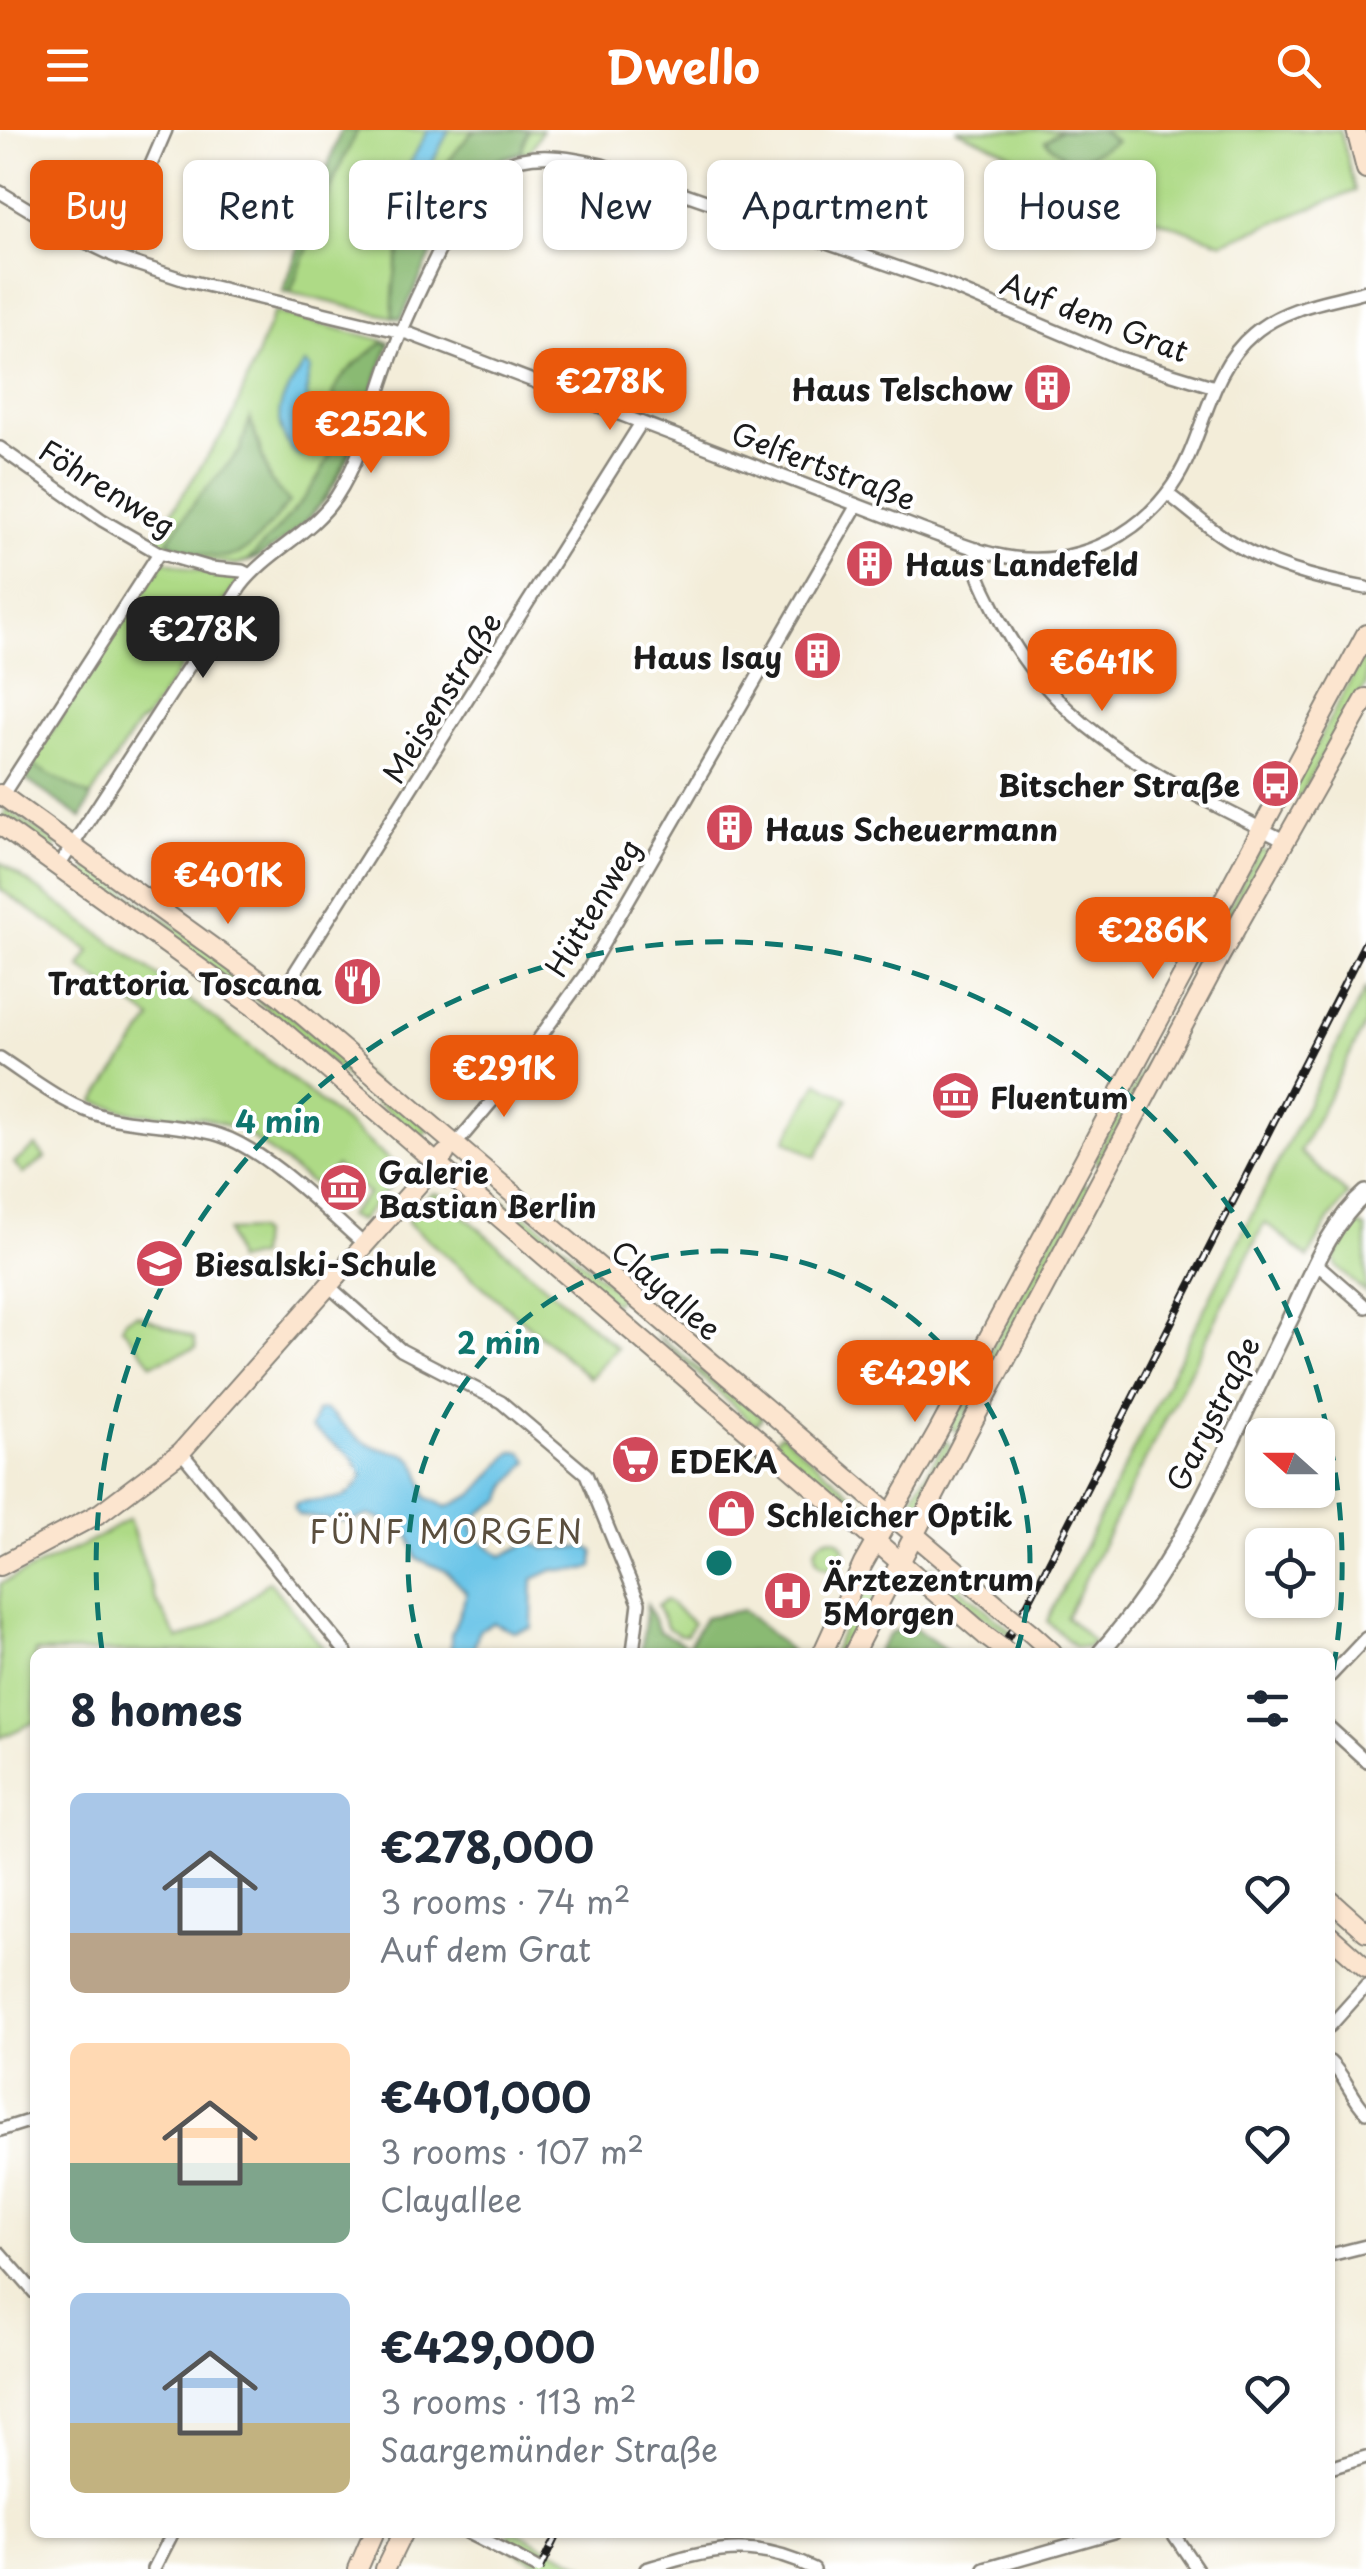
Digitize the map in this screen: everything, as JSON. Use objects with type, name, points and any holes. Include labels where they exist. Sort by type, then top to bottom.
[{"type":"main road","points":[[1356,130],[1366,169]]},
{"type":"main road","points":[[825,1648],[876,1541],[1366,634]]},
{"type":"main road","points":[[856,1648],[1284,840],[1366,698]]},
{"type":"main road","name":"Clayallee","points":[[1,796],[280,996],[1045,1646]]},
{"type":"main road","name":"Clayallee","points":[[0,825],[261,1012],[1002,1648]]},
{"type":"main road","name":"Hüttenweg","points":[[0,1566],[100,1513],[181,1452],[456,1144]]},
{"type":"main road","points":[[1335,1904],[1366,1932]]},
{"type":"main road","points":[[1335,1940],[1366,1968]]},
{"type":"main road","points":[[358,2569],[371,2538]]},
{"type":"main road","points":[[385,2569],[400,2538]]},
{"type":"street","points":[[112,255],[166,130]]},
{"type":"street","name":"Auf dem Grat","points":[[59,866],[250,575],[308,528],[334,499],[354,465],[401,332],[472,188],[503,165],[546,155],[602,165],[942,283],[1117,357],[1215,387]]},
{"type":"street","name":"Gelfertstraße","points":[[0,192],[112,255],[185,280],[401,332],[977,549],[1033,559],[1083,552],[1123,534],[1168,495],[1189,456],[1215,387],[1232,356],[1254,332],[1304,308],[1366,292]]},
{"type":"street","name":"Meisenstraße","points":[[280,996],[641,423]]},
{"type":"street","name":"Föhrenweg","points":[[0,448],[102,520],[159,553],[250,575]]},
{"type":"street","points":[[1168,495],[1226,539],[1254,554],[1318,578],[1366,588]]},
{"type":"street","name":"Hüttenweg","points":[[456,1144],[504,1087],[585,975],[857,505]]},
{"type":"street","points":[[977,549],[975,565],[1000,622],[1034,673],[1078,721],[1119,753],[1284,840]]},
{"type":"street","points":[[1,796],[159,553]]},
{"type":"street","points":[[0,1058],[103,1117],[220,1135],[244,1147],[365,1245]]},
{"type":"street","name":"Garystraße","points":[[1104,1648],[1136,1612],[1169,1562],[1317,1264],[1362,1203]]},
{"type":"street","points":[[1317,1264],[1366,1307]]},
{"type":"street","points":[[330,1287],[401,1350],[501,1402],[586,1474],[639,1603],[633,1648]]},
{"type":"street","points":[[181,1452],[340,1648]]},
{"type":"street","points":[[1335,1671],[1366,1638]]},
{"type":"street","points":[[1335,1733],[1366,1761]]},
{"type":"street","points":[[1335,2020],[1366,1986]]},
{"type":"street","points":[[1335,2067],[1366,2112]]},
{"type":"street","points":[[0,2130],[30,2121]]},
{"type":"street","points":[[1335,2254],[1366,2246]]},
{"type":"street","points":[[0,2252],[30,2287]]},
{"type":"street","points":[[1335,2466],[1366,2457]]},
{"type":"street","points":[[154,2569],[170,2538]]},
{"type":"street","points":[[478,2538],[538,2569]]},
{"type":"street","points":[[986,2569],[1093,2538]]},
{"type":"street","points":[[1176,2538],[1197,2569]]},
{"type":"street","points":[[646,2569],[705,2552],[746,2548],[781,2555],[814,2569]]},
{"type":"green space","points":[[341,130],[542,130],[530,151],[498,160],[349,160],[349,250],[433,250],[401,319],[283,291],[298,250],[329,250],[329,163]]},
{"type":"green space","points":[[341,130],[358,130],[329,194],[329,163]]},
{"type":"green space","points":[[528,130],[521,152],[497,160],[450,160],[472,132]]},
{"type":"green space","points":[[956,130],[1340,130],[1355,191],[1222,243],[1156,219],[1156,160],[1021,160]]},
{"type":"green space","points":[[1061,130],[1100,130],[1116,141],[1080,160],[1068,160],[1045,141]]},
{"type":"green space","points":[[298,250],[307,250],[290,293],[283,291]]},
{"type":"green space","points":[[401,250],[433,250],[401,319],[393,317]]},
{"type":"green space","points":[[274,312],[390,342],[350,456],[327,498],[311,516],[257,558],[237,565],[194,558],[152,542],[232,419]]},
{"type":"green space","points":[[383,342],[389,344],[355,440],[324,498],[304,523],[278,545],[247,562],[294,510],[324,468],[333,445],[333,399],[339,382]]},
{"type":"green space","points":[[250,418],[270,480],[289,502],[261,536],[238,554],[210,556],[167,542],[197,499],[240,451]]},
{"type":"green space","points":[[163,560],[239,581],[146,719],[138,724],[84,807],[82,818],[22,777]]},
{"type":"green space","points":[[1366,651],[1366,685],[1337,728],[1299,798],[1290,794]]},
{"type":"green space","points":[[30,764],[91,797],[82,818],[22,777]]},
{"type":"green space","points":[[6,809],[58,844],[53,851],[3,820]]},
{"type":"green space","points":[[1260,849],[1269,854],[1216,953],[1207,949]]},
{"type":"green space","points":[[0,862],[203,1010],[399,1168],[400,1175],[360,1221],[347,1216],[368,1194],[336,1166],[320,1184],[309,1182],[245,1132],[205,1118],[135,1113],[94,1102],[152,1019],[80,967],[90,951],[0,889]]},
{"type":"green space","points":[[91,865],[222,959],[429,1129],[420,1139],[258,1001],[83,876]]},
{"type":"green space","points":[[1191,981],[1198,984],[1098,1165],[1094,1159]]},
{"type":"green space","points":[[1366,988],[1366,1023],[1300,1152],[1348,1195],[1308,1258],[1265,1222],[1066,1617],[1094,1642],[1087,1648],[1075,1647],[1047,1621]]},
{"type":"green space","points":[[818,1082],[848,1099],[816,1157],[786,1140]]},
{"type":"green space","points":[[36,1146],[45,1158],[23,1174],[14,1163]]},
{"type":"green space","points":[[467,1170],[515,1211],[536,1222],[621,1295],[614,1304],[464,1175]]},
{"type":"green space","points":[[1079,1186],[1089,1187],[958,1431],[954,1431],[951,1425]]},
{"type":"green space","points":[[431,1193],[439,1194],[617,1348],[590,1378],[407,1222]]},
{"type":"green space","points":[[1359,1224],[1366,1228],[1366,1293],[1337,1267],[1334,1258],[1353,1227]]},
{"type":"green space","points":[[256,1230],[260,1234],[258,1256],[236,1261],[227,1231]]},
{"type":"green space","points":[[137,1314],[194,1338],[196,1348],[152,1364],[122,1327],[125,1320]]},
{"type":"green space","points":[[657,1337],[662,1338],[763,1417],[755,1425]]},
{"type":"green space","points":[[781,1433],[864,1505],[858,1514],[774,1442]]},
{"type":"green space","points":[[946,1441],[950,1448],[919,1504],[912,1498]]},
{"type":"green space","points":[[129,1519],[156,1601],[178,1639],[215,1622],[269,1581],[323,1648],[30,1648],[30,1724],[0,1738],[0,1584]]},
{"type":"green space","points":[[830,1538],[841,1542],[845,1553],[841,1564],[830,1568],[819,1564],[815,1553],[819,1542]]},
{"type":"green space","points":[[933,1565],[1015,1634],[1013,1637],[960,1602],[927,1574]]},
{"type":"green space","points":[[867,1575],[882,1588],[848,1648],[835,1648]]},
{"type":"green space","points":[[666,1600],[693,1623],[687,1634],[680,1635],[668,1628],[657,1606]]},
{"type":"green space","points":[[647,1604],[659,1631],[688,1646],[705,1617],[743,1610],[787,1648],[642,1648]]},
{"type":"green space","points":[[913,1627],[943,1648],[879,1648],[891,1632]]},
{"type":"green space","points":[[510,2538],[528,2538],[591,2569],[551,2569],[509,2547]]},
{"type":"water","points":[[428,130],[449,130],[433,160],[412,160]]},
{"type":"water","points":[[305,364],[311,369],[307,397],[313,445],[302,456],[288,445],[279,418],[283,399]]},
{"type":"water","points":[[324,1409],[361,1440],[410,1457],[422,1477],[426,1497],[447,1507],[473,1495],[512,1452],[522,1452],[529,1461],[508,1485],[503,1499],[479,1514],[473,1528],[476,1537],[502,1556],[530,1542],[546,1549],[586,1547],[594,1551],[593,1567],[553,1570],[533,1579],[532,1628],[514,1632],[493,1623],[479,1630],[474,1648],[451,1648],[451,1635],[467,1593],[446,1571],[416,1558],[407,1528],[369,1515],[347,1522],[299,1515],[294,1509],[296,1503],[341,1498],[363,1476],[351,1456],[311,1428],[317,1411]]},
{"type":"railway","points":[[1001,1648],[1028,1603],[1366,941]]},
{"type":"railway","points":[[540,2569],[555,2538]]},
{"type":"place","name":"Haus Telschow","points":[[1048,388]]},
{"type":"place","name":"Haus Landefeld","points":[[870,563]]},
{"type":"place","name":"Haus Isay","points":[[817,656]]},
{"type":"place","name":"Bitscher Straße","points":[[1275,784]]},
{"type":"place","name":"Haus Scheuermann","points":[[730,828]]},
{"type":"place","name":"Trattoria Toscana","points":[[357,982]]},
{"type":"place","name":"Fluentum","points":[[955,1096]]},
{"type":"place","name":"Galerie Bastian Berlin","points":[[343,1188]]},
{"type":"place","name":"Biesalski-Schule","points":[[159,1263]]},
{"type":"place","name":"EDEKA","points":[[635,1460]]},
{"type":"place","name":"Schleicher Optik","points":[[731,1514]]},
{"type":"place","name":"Ärztezentrum 5Morgen","points":[[788,1595]]},
{"type":"district","name":"FÜNF MORGEN","points":[[447,1531]]}]
